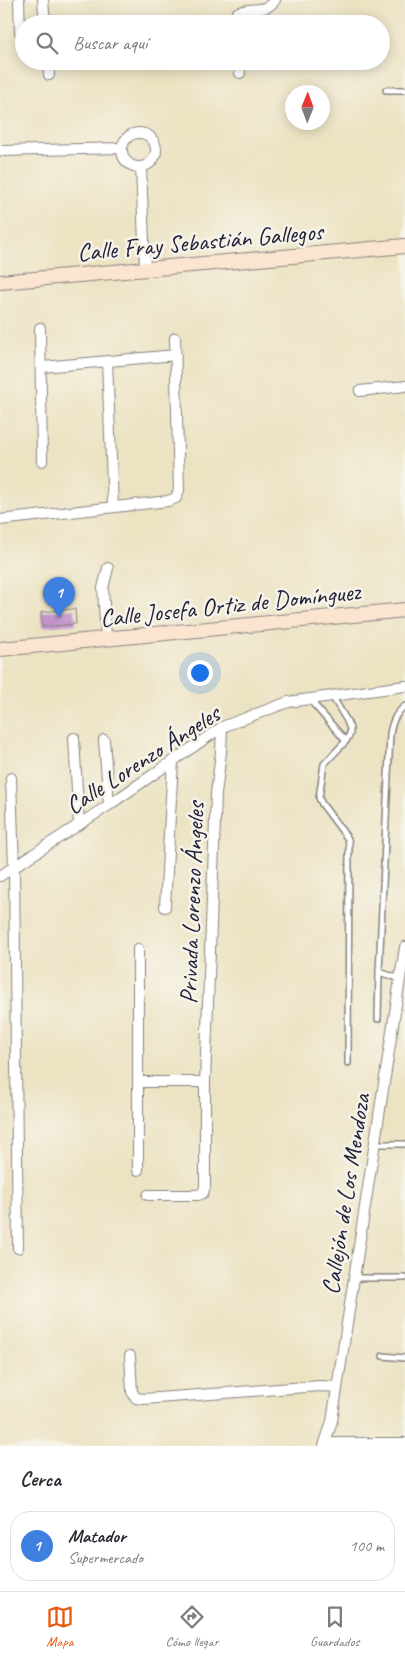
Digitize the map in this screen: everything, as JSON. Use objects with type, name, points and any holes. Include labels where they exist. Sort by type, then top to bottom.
[{"type":"street","points":[[18,0],[19,15]]},
{"type":"street","points":[[43,0],[44,15]]},
{"type":"street","points":[[237,15],[242,10],[264,9],[272,5],[275,0]]},
{"type":"street","points":[[48,70],[48,75]]},
{"type":"street","points":[[138,133],[150,137],[155,142],[157,149],[156,156],[152,162],[141,167],[130,164],[122,154],[125,140],[131,135],[138,133]]},
{"type":"street","points":[[0,151],[122,148]]},
{"type":"street","points":[[141,167],[145,268]]},
{"type":"street","name":"Calle Fray Sebastián Gallegos","points":[[0,282],[405,246]]},
{"type":"street","points":[[40,328],[42,461]]},
{"type":"street","points":[[0,520],[168,502],[176,498],[179,490],[176,338]]},
{"type":"street","points":[[42,367],[176,355]]},
{"type":"street","points":[[107,361],[113,508]]},
{"type":"street","points":[[360,391],[405,386]]},
{"type":"street","points":[[106,638],[103,588],[108,568]]},
{"type":"street","name":"Calle Josefa Ortiz de Domínguez","points":[[0,650],[106,638],[405,610]]},
{"type":"street","name":"Calle Lorenzo Ángeles","points":[[0,876],[109,805],[222,727],[288,702],[405,686]]},
{"type":"street","name":"Privada Lorenzo Ángeles","points":[[148,1195],[198,1195],[203,1193],[205,1187],[205,1082],[216,794],[222,727]]},
{"type":"street","points":[[74,738],[79,825]]},
{"type":"street","points":[[104,740],[109,805]]},
{"type":"street","points":[[165,907],[173,761]]},
{"type":"street","points":[[11,778],[14,868],[18,1248]]},
{"type":"street","name":"Callejón de Los Mendoza","points":[[325,1445],[332,1421],[374,1144],[401,1007],[401,979],[405,947]]},
{"type":"street","name":"Privada Lorenzo Ángeles","points":[[138,949],[138,1170]]},
{"type":"street","points":[[138,1082],[205,1082]]},
{"type":"street","points":[[130,1356],[132,1392],[136,1398],[144,1400],[320,1386],[337,1387]]},
{"type":"street","points":[[325,1445],[405,1443]]},
{"type":"lane","points":[[386,90],[405,90]]},
{"type":"lane","points":[[332,696],[347,721],[350,734],[346,741],[324,764],[319,798],[348,839],[350,845],[348,1063]]},
{"type":"lane","points":[[309,699],[346,741]]},
{"type":"lane","points":[[378,1019],[390,734],[392,723],[397,713],[405,706]]},
{"type":"lane","points":[[379,972],[401,979]]},
{"type":"lane","points":[[374,1144],[405,1144]]},
{"type":"lane","points":[[353,1278],[405,1278]]},
{"type":"lane","points":[[383,1356],[405,1358]]},
{"type":"building","points":[[75,609],[76,624],[42,627],[41,612]]},
{"type":"place","name":"Matador","points":[[59,618]]}]
